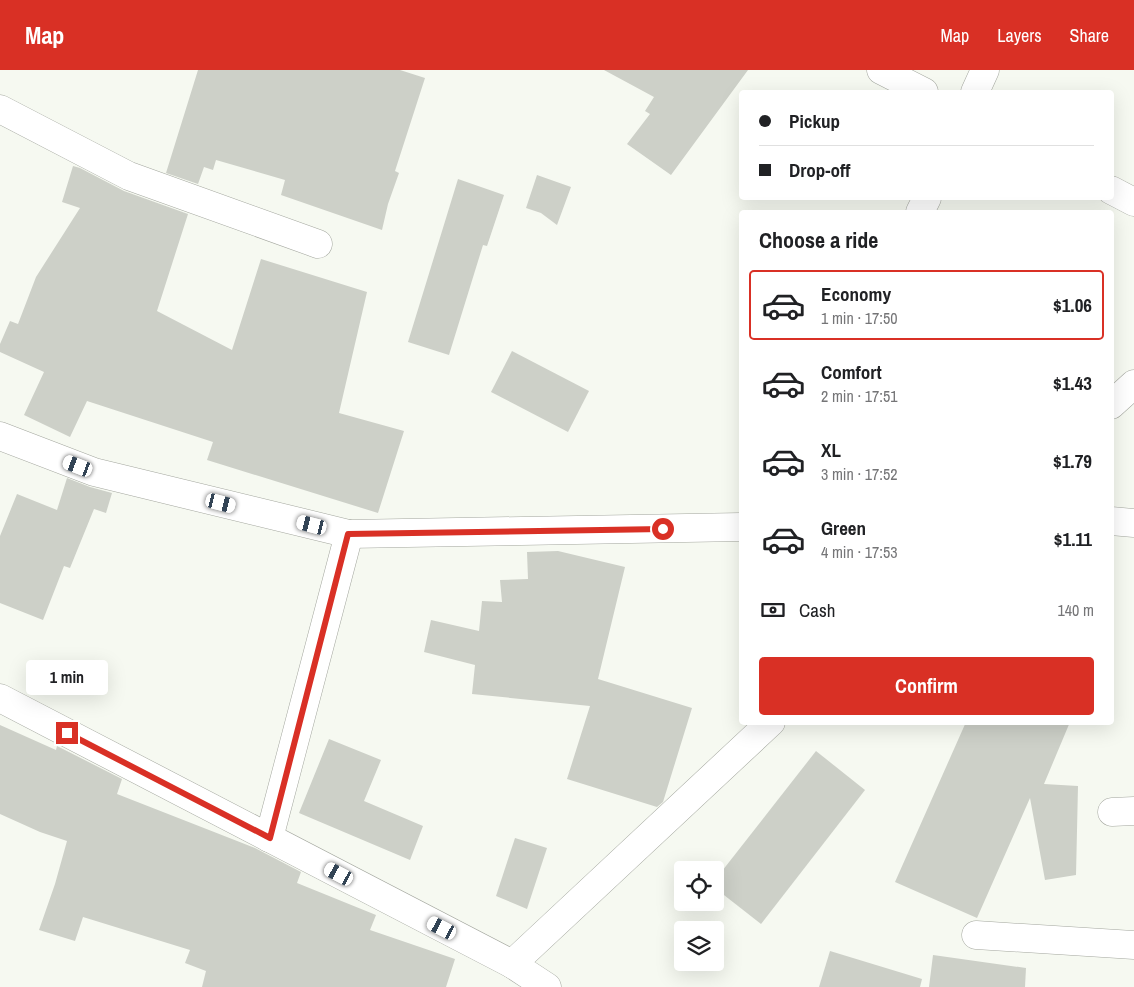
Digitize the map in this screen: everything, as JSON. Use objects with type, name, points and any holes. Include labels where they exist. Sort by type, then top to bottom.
[{"type":"street","points":[[881,70],[920,90]]},
{"type":"street","points":[[976,90],[985,70]]},
{"type":"street","points":[[0,109],[128,176],[318,244]]},
{"type":"street","points":[[1114,192],[1134,202]]},
{"type":"street","points":[[1114,402],[1134,384]]},
{"type":"street","points":[[0,436],[94,472],[348,534],[739,527]]},
{"type":"street","points":[[1114,521],[1134,523]]},
{"type":"street","points":[[270,838],[348,534]]},
{"type":"street","points":[[0,698],[512,964],[548,987]]},
{"type":"street","points":[[512,964],[768,725]]},
{"type":"street","points":[[976,935],[1134,945]]},
{"type":"building","points":[[198,70],[400,70],[425,78],[395,171],[399,173],[388,204],[382,230],[281,195],[285,180],[216,160],[213,170],[204,167],[198,184],[166,173]]},
{"type":"building","points":[[604,70],[748,70],[671,175],[627,144],[650,114],[645,111],[654,97]]},
{"type":"building","points":[[73,166],[124,191],[188,214],[157,311],[232,350],[261,259],[367,292],[339,413],[404,431],[378,513],[207,460],[213,442],[87,401],[70,437],[24,415],[44,372],[0,352],[0,344],[10,321],[18,324],[36,277],[80,208],[62,202]]},
{"type":"building","points":[[537,175],[571,187],[557,225],[541,213],[526,208]]},
{"type":"building","points":[[458,179],[504,195],[487,246],[483,245],[449,355],[408,342]]},
{"type":"building","points":[[512,351],[589,391],[568,432],[491,392]]},
{"type":"building","points":[[67,478],[112,493],[106,513],[94,509],[70,568],[64,566],[43,620],[0,603],[0,536],[17,494],[57,510]]},
{"type":"building","points":[[558,551],[625,567],[598,679],[692,708],[663,802],[657,807],[567,779],[590,706],[472,694],[475,665],[424,652],[431,620],[479,631],[482,601],[502,602],[500,580],[528,579],[527,552]]},
{"type":"building","points":[[0,725],[56,750],[57,746],[122,779],[117,794],[255,848],[301,872],[297,883],[376,915],[370,930],[455,959],[446,987],[202,987],[206,971],[185,963],[190,950],[83,917],[75,941],[39,930],[67,841],[40,832],[0,814]]},
{"type":"building","points":[[965,725],[1069,725],[1044,784],[1078,786],[1076,875],[1045,880],[1030,798],[977,918],[895,882]]},
{"type":"building","points":[[329,739],[381,760],[364,801],[423,826],[410,860],[299,813]]},
{"type":"building","points":[[816,751],[865,790],[761,924],[724,895],[724,869]]},
{"type":"building","points":[[515,838],[547,848],[527,909],[496,896]]},
{"type":"building","points":[[830,951],[922,979],[920,987],[819,987]]},
{"type":"building","points":[[933,955],[1026,968],[1025,987],[929,987]]},
{"type":"route","points":[[67,733],[270,838],[348,534],[663,529]]}]
